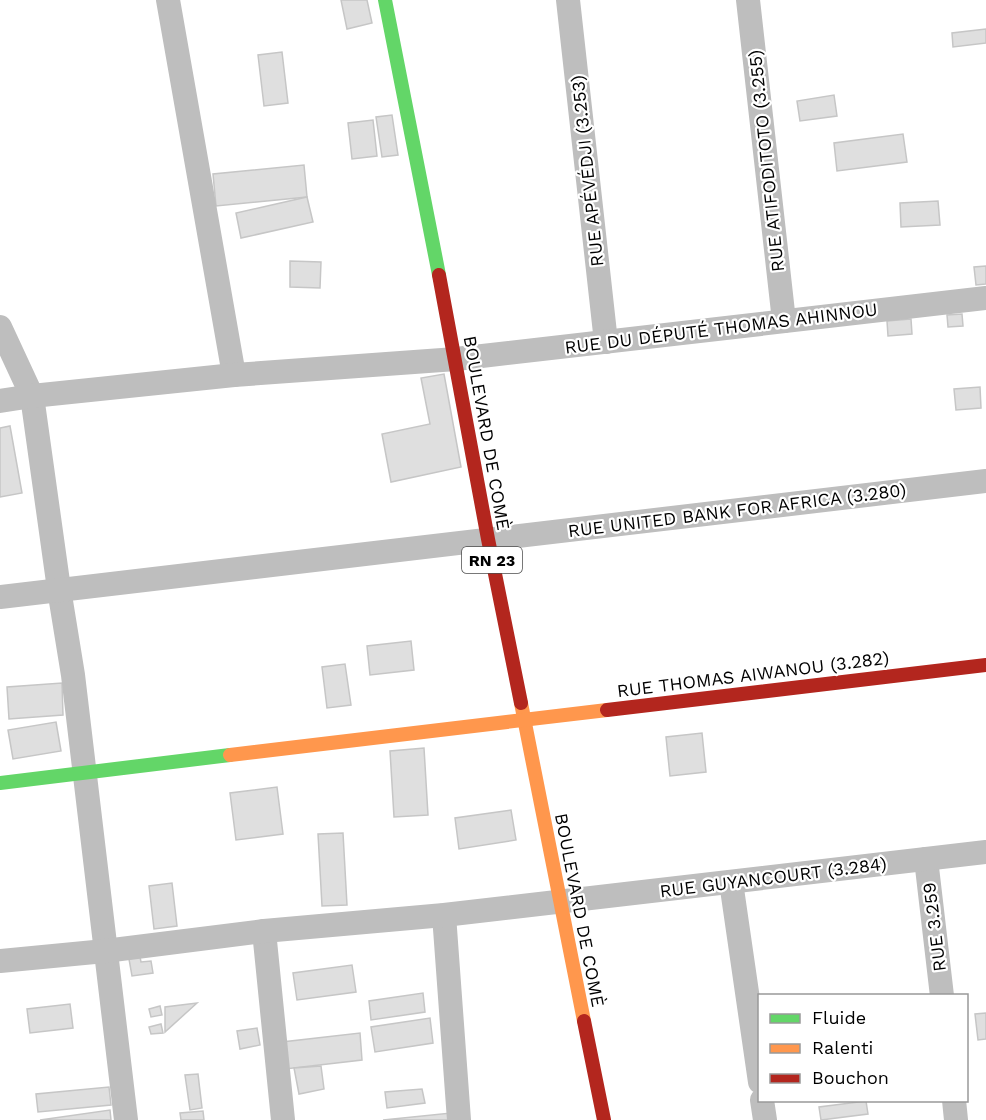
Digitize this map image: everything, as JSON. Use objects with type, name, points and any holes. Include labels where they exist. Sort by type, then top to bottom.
[{"type":"main road","name":"BOULEVARD DE COMÈ","points":[[385,0],[456,359],[488,539],[604,1120]]},
{"type":"main road","name":"RUE THOMAS AIWANOU (3.282)","points":[[0,783],[986,665]]},
{"type":"street","points":[[168,0],[234,375]]},
{"type":"street","name":"RUE APÉVÉDJI (3.253)","points":[[568,0],[606,342]]},
{"type":"street","name":"RUE ATIFODITOTO (3.255)","points":[[748,0],[784,321]]},
{"type":"street","name":"RUE DU DÉPUTÉ THOMAS AHINNOU","points":[[0,401],[234,375],[456,359],[986,298]]},
{"type":"street","points":[[0,327],[32,396],[73,675],[126,1120]]},
{"type":"street","name":"RUE UNITED BANK FOR AFRICA (3.280)","points":[[0,597],[986,481]]},
{"type":"street","name":"RUE GUYANCOURT (3.284)","points":[[0,961],[444,915],[986,852]]},
{"type":"street","name":"RUE 3.259","points":[[926,859],[942,994]]},
{"type":"street","points":[[731,882],[758,1075]]},
{"type":"street","points":[[444,915],[459,1120]]},
{"type":"street","points":[[264,932],[283,1120]]},
{"type":"street","points":[[762,1102],[765,1120]]},
{"type":"street","points":[[954,1102],[956,1120]]},
{"type":"building","points":[[341,0],[367,0],[372,23],[347,29]]},
{"type":"building","points":[[986,29],[986,43],[953,47],[952,33]]},
{"type":"building","points":[[282,52],[288,103],[264,106],[258,55]]},
{"type":"building","points":[[834,95],[837,116],[800,121],[797,101]]},
{"type":"building","points":[[392,115],[398,155],[382,157],[376,117]]},
{"type":"building","points":[[373,120],[377,156],[352,159],[348,123]]},
{"type":"building","points":[[903,134],[907,162],[837,171],[834,143]]},
{"type":"building","points":[[304,165],[307,197],[216,206],[213,174]]},
{"type":"building","points":[[307,197],[313,222],[241,238],[236,213]]},
{"type":"building","points":[[938,201],[940,225],[901,227],[900,203]]},
{"type":"building","points":[[290,261],[321,262],[320,288],[290,287]]},
{"type":"building","points":[[986,266],[986,284],[976,285],[974,267]]},
{"type":"building","points":[[962,314],[963,326],[948,327],[947,315]]},
{"type":"building","points":[[911,319],[912,334],[888,336],[887,321]]},
{"type":"building","points":[[444,374],[461,467],[391,482],[382,434],[430,424],[421,378]]},
{"type":"building","points":[[980,387],[981,408],[956,410],[954,389]]},
{"type":"building","points":[[10,426],[22,493],[0,497],[0,428]]},
{"type":"building","points":[[411,641],[414,670],[370,675],[367,646]]},
{"type":"building","points":[[345,664],[351,705],[327,708],[322,667]]},
{"type":"building","points":[[62,683],[63,715],[9,719],[7,687]]},
{"type":"building","points":[[56,722],[61,751],[13,759],[8,730]]},
{"type":"building","points":[[702,733],[706,772],[670,776],[666,737]]},
{"type":"building","points":[[424,748],[428,815],[394,817],[390,751]]},
{"type":"building","points":[[277,787],[283,834],[236,840],[230,793]]},
{"type":"building","points":[[511,810],[516,840],[459,849],[455,818]]},
{"type":"building","points":[[343,833],[347,905],[322,906],[318,834]]},
{"type":"building","points":[[172,883],[177,926],[154,929],[149,886]]},
{"type":"building","points":[[140,957],[141,962],[151,961],[153,973],[132,976],[129,959]]},
{"type":"building","points":[[352,965],[356,992],[297,1000],[293,973]]},
{"type":"building","points":[[423,993],[425,1012],[371,1020],[369,1001]]},
{"type":"building","points":[[197,1003],[165,1032],[165,1007]]},
{"type":"building","points":[[70,1004],[73,1028],[30,1033],[27,1009]]},
{"type":"building","points":[[160,1006],[162,1015],[151,1017],[149,1009]]},
{"type":"building","points":[[986,1013],[986,1039],[978,1040],[975,1014]]},
{"type":"building","points":[[430,1018],[433,1043],[375,1052],[371,1027]]},
{"type":"building","points":[[161,1024],[163,1033],[151,1034],[149,1027]]},
{"type":"building","points":[[257,1028],[260,1045],[240,1049],[237,1031]]},
{"type":"building","points":[[360,1033],[362,1060],[285,1069],[282,1042]]},
{"type":"building","points":[[321,1066],[324,1089],[299,1094],[294,1068]]},
{"type":"building","points":[[198,1074],[202,1108],[190,1110],[185,1075]]},
{"type":"building","points":[[109,1087],[111,1105],[38,1112],[36,1094]]},
{"type":"building","points":[[422,1089],[425,1103],[387,1108],[385,1092]]},
{"type":"building","points":[[866,1102],[868,1114],[821,1120],[819,1107]]},
{"type":"building","points":[[110,1110],[111,1120],[40,1120]]},
{"type":"building","points":[[203,1111],[204,1120],[181,1120],[180,1113]]},
{"type":"building","points":[[451,1113],[452,1120],[383,1120]]},
{"type":"traffic: fast","points":[[385,0],[439,275]]},
{"type":"traffic: fast","points":[[0,783],[230,755]]},
{"type":"traffic: slow","points":[[521,703],[584,1021]]},
{"type":"traffic: slow","points":[[230,755],[607,710]]},
{"type":"traffic: jam","points":[[439,275],[521,703]]},
{"type":"traffic: jam","points":[[607,710],[986,665]]},
{"type":"traffic: jam","points":[[584,1021],[604,1120]]}]
